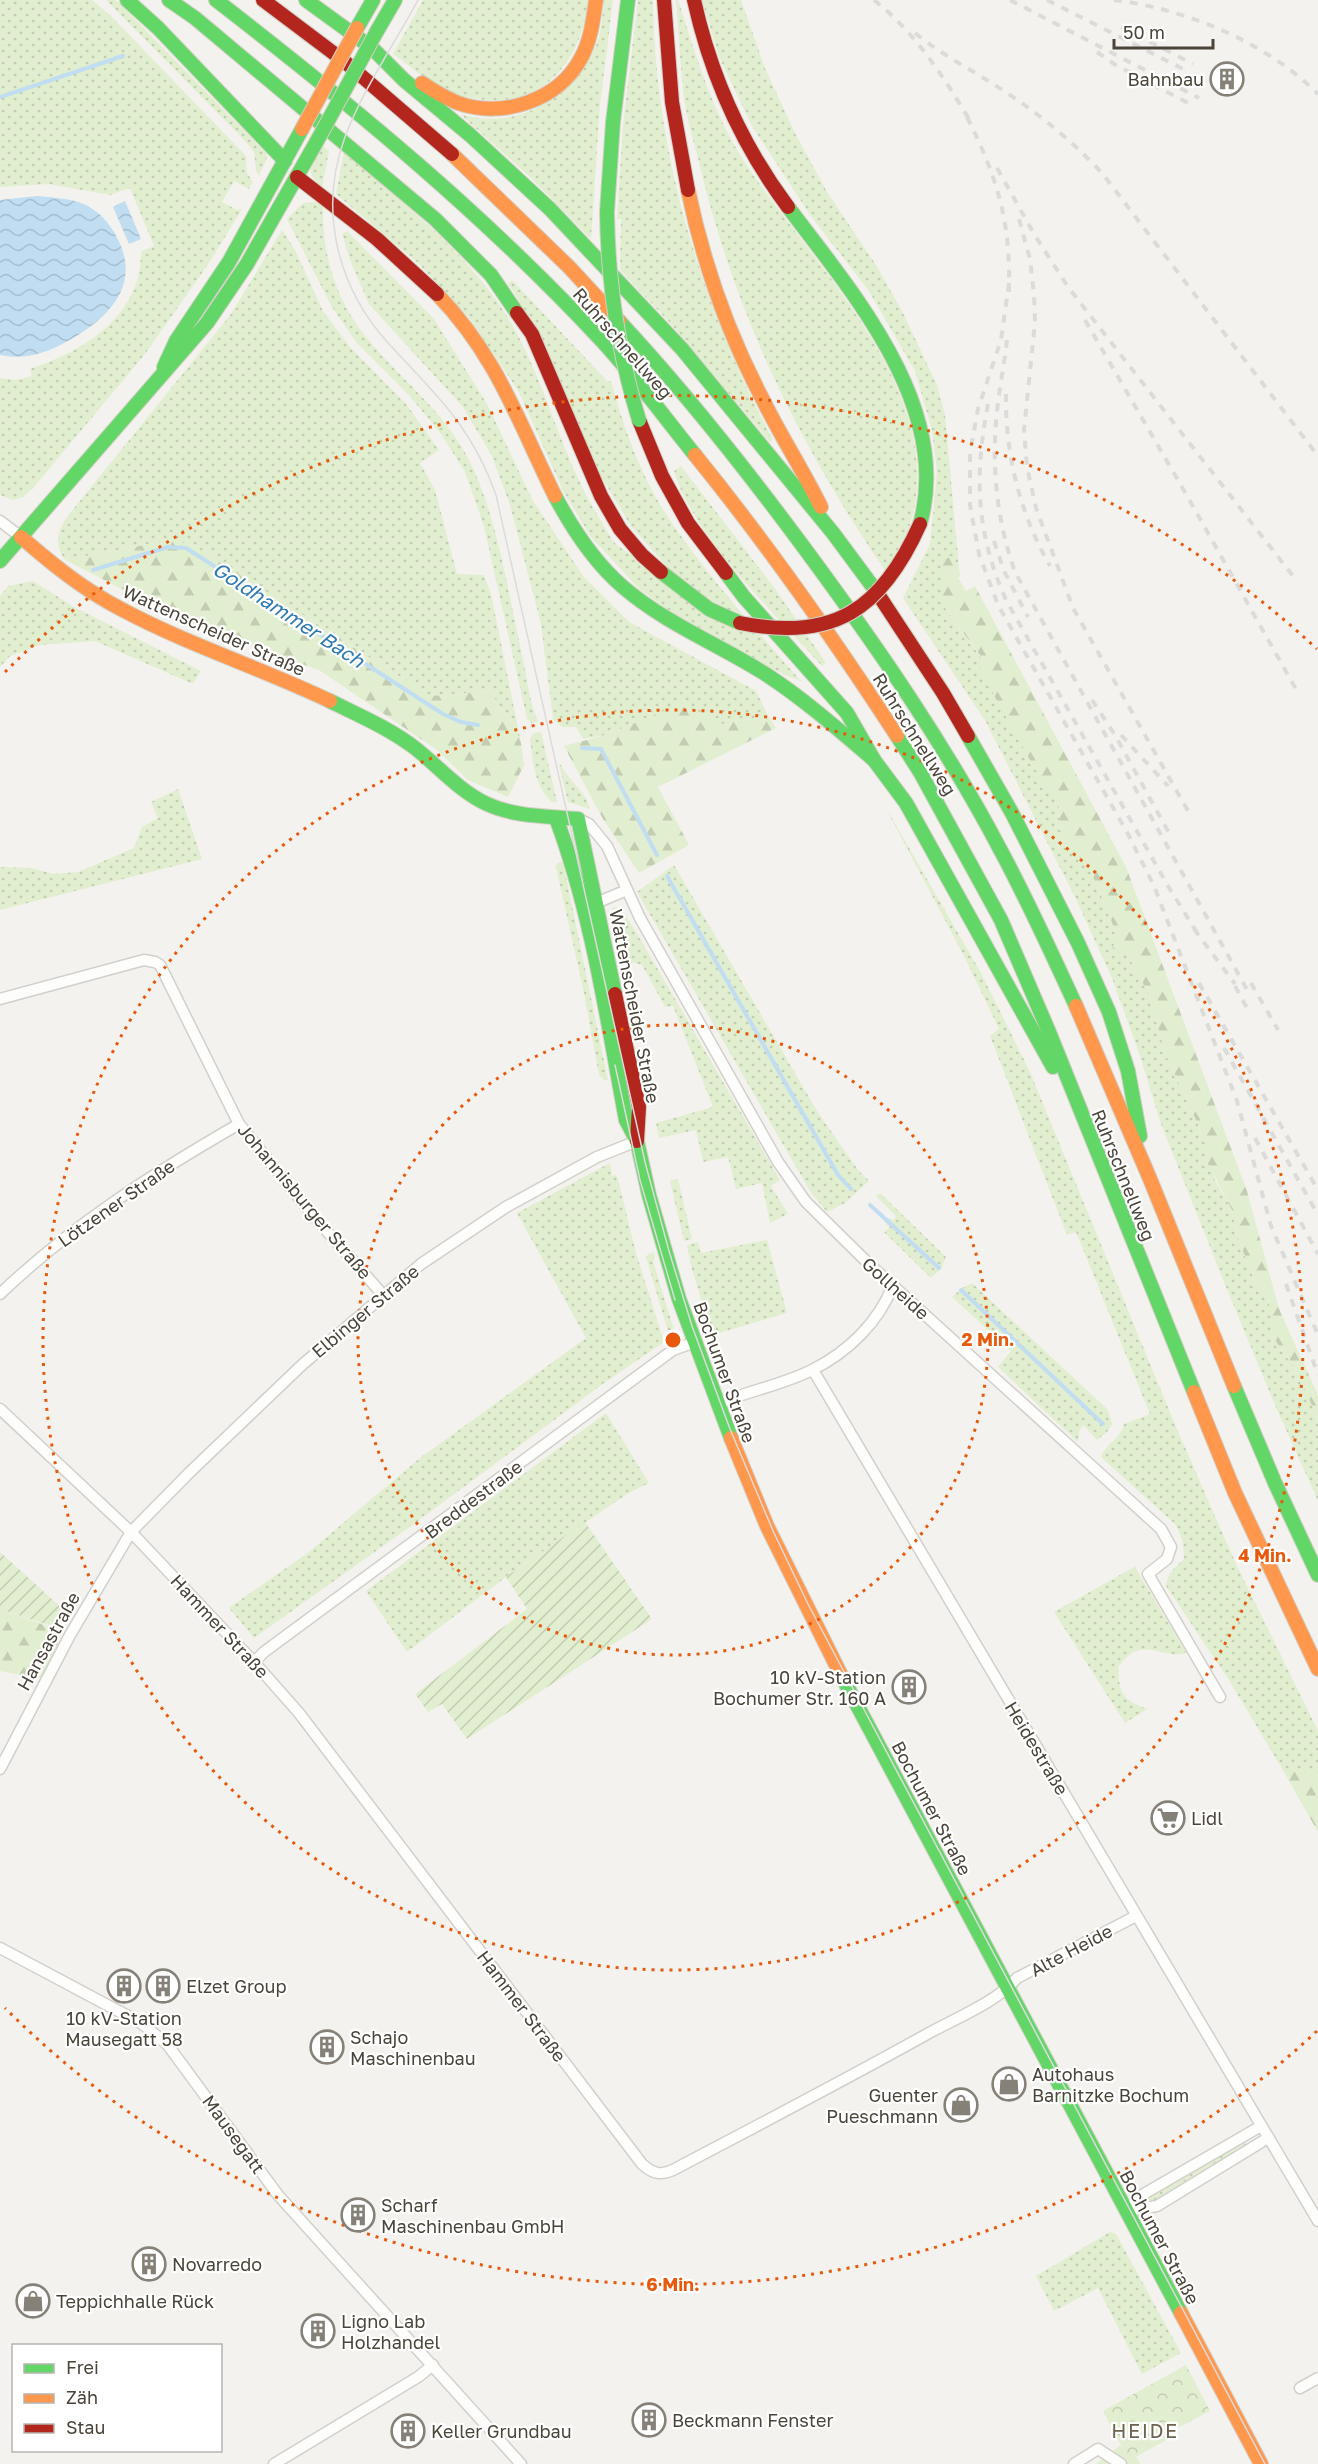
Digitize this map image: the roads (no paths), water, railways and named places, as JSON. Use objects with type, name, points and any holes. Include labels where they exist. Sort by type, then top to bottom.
[{"type":"main road","points":[[127,0],[158,28],[285,161],[297,177],[332,202],[419,276],[457,316],[492,363],[572,524],[604,569],[639,601],[680,627],[767,675],[817,712],[874,760]]},
{"type":"main road","points":[[169,0],[195,18],[435,219],[491,275],[532,334],[601,496],[620,528],[651,564],[690,596],[725,616],[754,627],[785,630],[831,622],[869,602],[896,574],[905,559],[920,524],[926,496],[926,468],[922,435],[906,383],[890,351],[860,302],[758,165],[743,138],[715,80],[705,52],[694,0]]},
{"type":"main road","name":"Ruhrschnellweg","points":[[216,0],[329,87],[520,256],[604,344],[741,512],[831,635],[920,772],[1001,920],[1049,1032],[1235,1493],[1318,1669]]},
{"type":"main road","name":"Ruhrschnellweg","points":[[263,0],[305,30],[384,95],[525,222],[625,325],[769,498],[866,632],[940,746],[1021,889],[1076,1006],[1147,1171],[1270,1472],[1318,1575]]},
{"type":"main road","points":[[306,0],[372,48],[404,80],[470,135],[558,217],[682,349],[833,533],[880,596],[943,693],[1012,813],[1078,943],[1109,1012],[1128,1071],[1147,1171]]},
{"type":"main road","points":[[160,376],[176,341],[229,262],[373,0]]},
{"type":"main road","points":[[0,561],[160,376],[189,348],[248,260],[297,177],[395,0]]},
{"type":"main road","points":[[372,48],[389,56],[431,90],[458,103],[482,108],[507,109],[540,98],[552,91],[575,68],[593,27],[596,0]]},
{"type":"main road","points":[[628,0],[613,122],[607,212],[610,295],[624,372],[652,453],[688,523],[744,597],[847,713],[874,760],[906,803],[1043,1050],[1073,1096]]},
{"type":"main road","points":[[664,0],[670,92],[681,163],[708,266],[723,309],[760,395],[812,487],[833,533]]},
{"type":"main road","name":"Wattenscheider Straße","points":[[21,537],[62,572],[118,608],[168,633],[300,687],[378,725],[414,747],[445,775],[488,804],[521,814],[578,819],[639,1107],[637,1141]]},
{"type":"main road","name":"Wattenscheider Straße","points":[[556,818],[565,838],[575,874],[597,969],[626,1120],[637,1141]]},
{"type":"main road","name":"Bochumer Straße","points":[[637,1141],[662,1241],[717,1404],[751,1490],[807,1610],[1261,2464]]},
{"type":"street","points":[[0,521],[21,537]]},
{"type":"street","name":"Gollheide","points":[[578,819],[589,824],[599,835],[640,918],[778,1162],[806,1202],[893,1286],[1083,1461],[1161,1529],[1171,1547],[1167,1559],[1148,1574],[1220,1697]]},
{"type":"street","points":[[596,903],[627,890]]},
{"type":"street","name":"Johannisburger Straße","points":[[0,999],[144,960],[160,965],[239,1124],[382,1295]]},
{"type":"street","name":"Lötzener Straße","points":[[0,1294],[84,1222],[178,1159],[239,1124]]},
{"type":"street","name":"Elbinger Straße","points":[[132,1532],[303,1364],[421,1264],[506,1207],[597,1157],[637,1141]]},
{"type":"street","points":[[717,1404],[813,1370],[846,1347],[871,1324],[886,1304],[893,1286]]},
{"type":"street","name":"Breddestraße","points":[[254,1662],[264,1652],[674,1350],[695,1342]]},
{"type":"street","name":"Heidestraße","points":[[813,1370],[1318,2221]]},
{"type":"street","name":"Hammer Straße","points":[[0,1409],[132,1532],[299,1713],[642,2164],[653,2172],[667,2173],[675,2169],[914,2041],[1009,1987]]},
{"type":"street","name":"Hansastraße","points":[[0,1769],[70,1635],[132,1532]]},
{"type":"street","name":"Alte Heide","points":[[1009,1987],[1017,1978],[1136,1917]]},
{"type":"street","name":"Mausegatt","points":[[0,1948],[141,2022],[167,2044],[278,2195],[521,2464]]},
{"type":"street","points":[[1126,2211],[1142,2195],[1261,2127]]},
{"type":"street","points":[[1126,2211],[1157,2206],[1268,2138]]},
{"type":"street","points":[[274,2464],[418,2378],[433,2366]]},
{"type":"street","points":[[1300,2388],[1318,2378]]},
{"type":"street","points":[[1074,2464],[1098,2449],[1121,2464]]},
{"type":"water","points":[[37,196],[81,203],[103,217],[121,246],[125,262],[125,277],[114,304],[104,315],[79,334],[42,353],[17,357],[0,355],[0,200]]},
{"type":"water","points":[[125,201],[141,239],[129,244],[113,207]]},
{"type":"waterway","name":"Goldhammer Bach","points":[[0,97],[123,56]]},
{"type":"waterway","name":"Goldhammer Bach","points":[[93,570],[168,547],[186,548],[443,714],[461,722],[478,725]]},
{"type":"waterway","points":[[582,748],[601,749],[657,855]]},
{"type":"waterway","points":[[667,876],[838,1175],[851,1189]]},
{"type":"waterway","points":[[870,1205],[939,1268]]},
{"type":"waterway","points":[[961,1290],[1103,1424]]},
{"type":"tram line","points":[[418,0],[370,84],[345,137],[337,165],[333,192],[333,220],[337,246],[356,298],[371,322],[464,430],[496,495],[645,1162],[692,1326],[730,1429],[774,1533],[808,1604],[1265,2464]]},
{"type":"tram line","points":[[615,1065],[640,1180],[675,1300]]},
{"type":"railway","points":[[874,0],[916,42],[972,124]]},
{"type":"railway","points":[[1010,0],[1199,98]]},
{"type":"railway","points":[[1047,0],[1189,72]]},
{"type":"railway","points":[[1114,0],[1169,11],[1224,31],[1274,59],[1318,94]]},
{"type":"railway","points":[[1121,27],[1193,64]]},
{"type":"railway","points":[[915,33],[1033,111],[1102,173],[1318,456]]},
{"type":"railway","points":[[1097,52],[1114,64],[1188,103]]},
{"type":"railway","points":[[967,117],[987,161],[1000,202],[1008,244],[1009,292]]},
{"type":"railway","points":[[997,168],[1034,234],[1068,287],[1293,576]]},
{"type":"railway","points":[[1019,219],[1030,259],[1034,294],[1035,322],[1024,430],[1027,467],[1036,508],[1073,608],[1188,811]]},
{"type":"railway","points":[[1009,283],[1001,340],[978,409],[970,453],[970,505],[979,554],[998,605],[1128,834],[1154,886],[1237,1101],[1271,1226],[1318,1335]]},
{"type":"railway","points":[[1085,320],[1297,691]]},
{"type":"railway","points":[[1007,340],[997,412],[995,461],[1000,517],[1015,572],[1250,995]]},
{"type":"railway","points":[[1006,394],[1008,439],[1016,483],[1030,526],[1050,566]]},
{"type":"railway","points":[[988,404],[981,456],[980,504],[983,527],[996,575],[1006,600],[1168,886],[1199,936]]},
{"type":"railway","points":[[994,541],[1004,571],[1028,617]]},
{"type":"railway","points":[[1092,700],[1115,735],[1169,833]]},
{"type":"railway","points":[[1121,735],[1168,786]]},
{"type":"railway","points":[[1194,929],[1235,984]]},
{"type":"railway","points":[[1199,983],[1318,1190]]},
{"type":"railway","points":[[1251,983],[1278,1030]]},
{"type":"railway","points":[[1235,986],[1247,1008]]},
{"type":"railway","points":[[1224,1048],[1318,1215]]},
{"type":"railway","points":[[1255,1138],[1318,1254]]},
{"type":"railway","points":[[1286,1284],[1318,1375]]},
{"type":"place","name":"Bahnbau","points":[[1227,79]]},
{"type":"place","name":"10 kV-Station Bochumer Str. 160 A","points":[[909,1687]]},
{"type":"place","name":"Lidl","points":[[1168,1818]]},
{"type":"place","name":"10 kV-Station Mausegatt 58","points":[[124,1986]]},
{"type":"place","name":"Elzet Group","points":[[163,1986]]},
{"type":"place","name":"Schajo Maschinenbau","points":[[327,2047]]},
{"type":"place","name":"Autohaus Barnitzke Bochum","points":[[1009,2084]]},
{"type":"place","name":"Guenter Pueschmann","points":[[961,2105]]},
{"type":"place","name":"Scharf Maschinenbau GmbH","points":[[358,2215]]},
{"type":"place","name":"Novarredo","points":[[149,2264]]},
{"type":"place","name":"Teppichhalle Rück","points":[[33,2301]]},
{"type":"place","name":"Ligno Lab Holzhandel","points":[[318,2331]]},
{"type":"place","name":"Beckmann Fenster","points":[[649,2420]]},
{"type":"place","name":"Keller Grundbau","points":[[408,2431]]},
{"type":"district","name":"HEIDE","points":[[1145,2430]]}]
